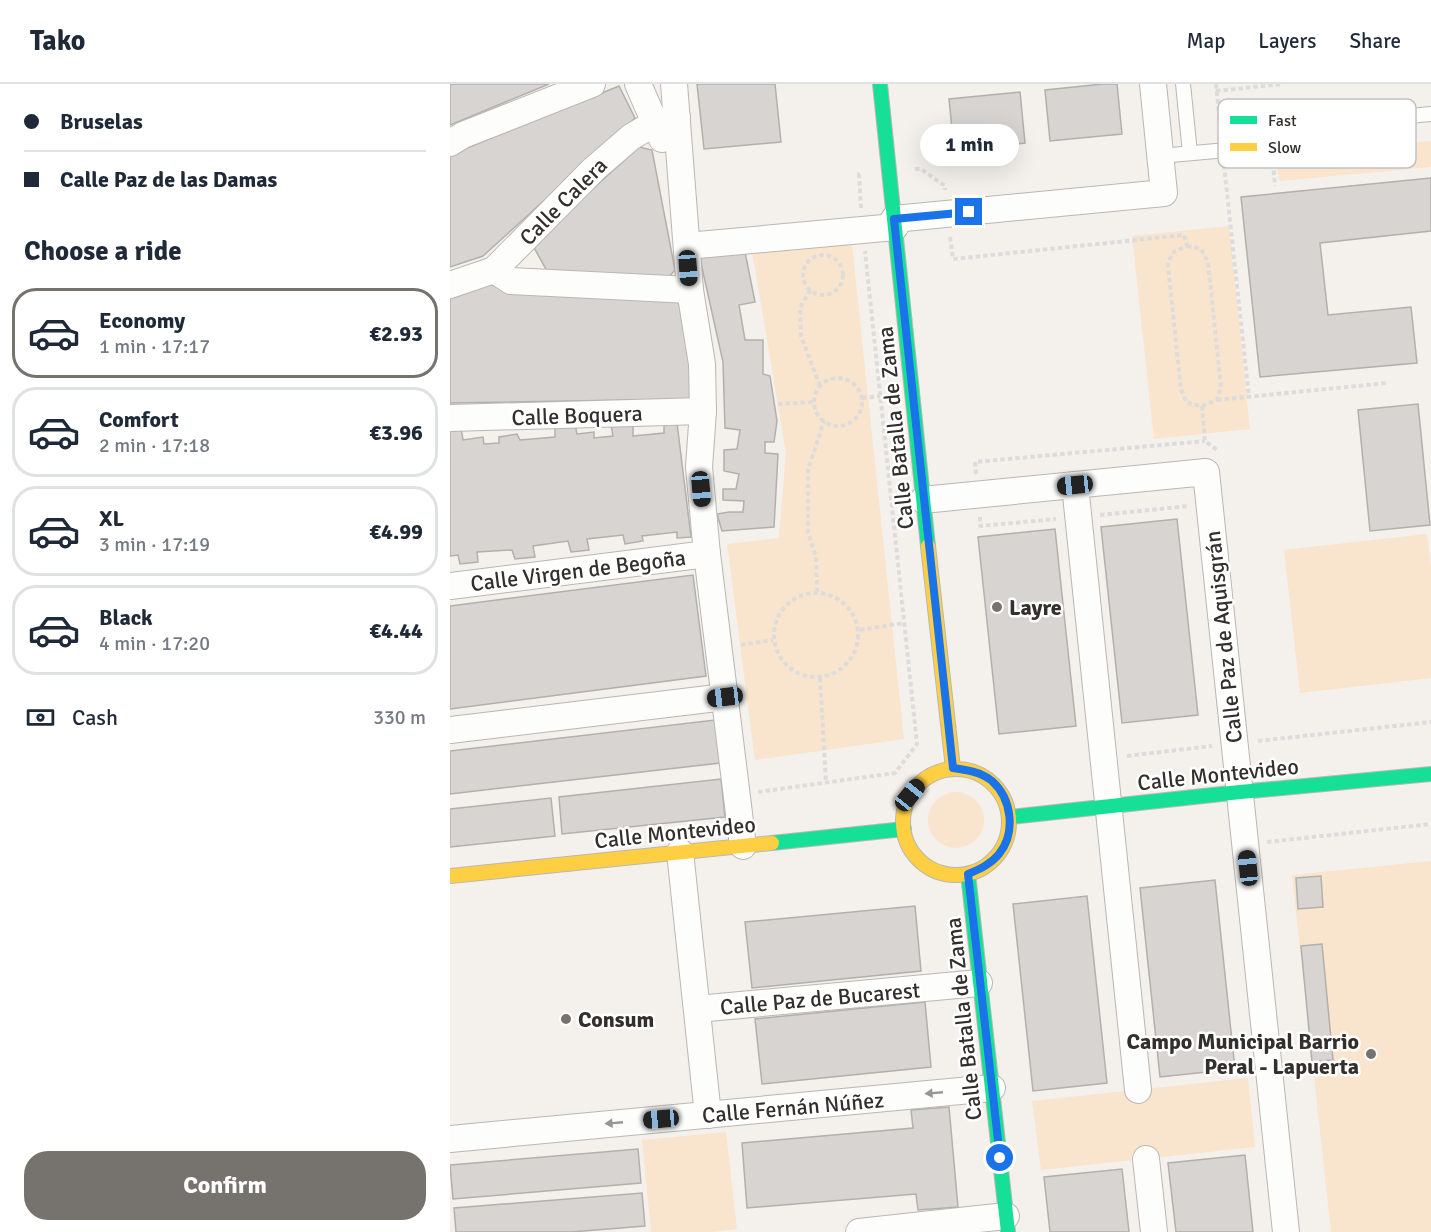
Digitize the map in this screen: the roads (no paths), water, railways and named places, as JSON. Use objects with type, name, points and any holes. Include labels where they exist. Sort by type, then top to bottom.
[{"type":"street","points":[[450,143],[464,135],[592,84]]},
{"type":"street","points":[[638,84],[666,120],[682,184],[690,290],[702,364],[703,411],[699,467],[706,554],[743,846]]},
{"type":"street","points":[[666,120],[674,84]]},
{"type":"street","name":"Calle Batalla de Zama","points":[[880,84],[953,768]]},
{"type":"street","points":[[687,246],[863,230],[895,223],[1164,193],[1153,84]]},
{"type":"street","name":"Calle Calera","points":[[450,285],[494,270],[601,162],[631,136],[666,120]]},
{"type":"street","points":[[494,270],[511,281],[690,290]]},
{"type":"street","name":"Calle Boquera","points":[[450,418],[703,411]]},
{"type":"street","name":"Calle Paz de Aquisgrán","points":[[1075,485],[1206,472],[1286,1232]]},
{"type":"street","points":[[923,500],[1075,485],[1137,1090]]},
{"type":"street","name":"Calle Virgen de Begoña","points":[[450,586],[706,554]]},
{"type":"street","points":[[450,730],[725,697]]},
{"type":"street","points":[[953,768],[973,771],[992,781],[1005,797],[1010,817],[1008,836],[1000,853],[986,866],[968,874],[944,873],[921,862],[907,842],[904,829],[904,812],[910,795],[921,782],[936,772],[953,768]]},
{"type":"street","name":"Calle Montevideo","points":[[1010,817],[1431,774]]},
{"type":"street","name":"Calle Montevideo","points":[[450,876],[904,829]]},
{"type":"street","points":[[680,852],[708,1115]]},
{"type":"street","name":"Calle Batalla de Zama","points":[[968,874],[1007,1224]]},
{"type":"street","name":"Calle Paz de Bucarest","points":[[698,1010],[979,983]]},
{"type":"street","name":"Calle Fernán Núñez","points":[[450,1139],[992,1088]]},
{"type":"street","points":[[1146,1159],[1154,1232]]},
{"type":"street","points":[[861,1232],[1007,1224]]},
{"type":"lane","points":[[1183,84],[1190,153]]},
{"type":"lane","points":[[1416,115],[1431,114]]},
{"type":"lane","points":[[1160,156],[1218,151]]},
{"type":"place","name":"Layre","points":[[997,607]]},
{"type":"place","name":"Consum","points":[[566,1019]]},
{"type":"place","name":"Campo Municipal Barrio Peral - Lapuerta","points":[[1371,1054]]}]
